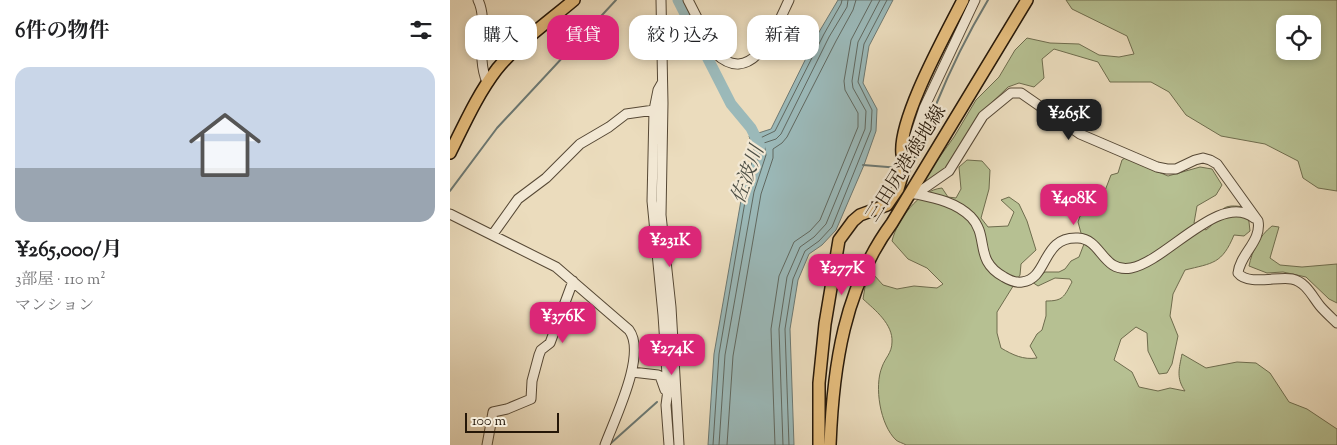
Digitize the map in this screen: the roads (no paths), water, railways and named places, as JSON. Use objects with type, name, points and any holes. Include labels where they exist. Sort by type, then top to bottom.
[{"type":"main road","points":[[450,153],[487,82],[509,56],[574,0]]},
{"type":"main road","points":[[819,445],[819,383],[825,324],[839,240],[853,221],[860,215],[887,205],[898,189],[907,158],[902,154],[906,123],[920,88],[963,0]]},
{"type":"main road","name":"三田尻港徳地線","points":[[830,445],[839,348],[858,284],[880,240],[913,194],[917,182],[1027,0]]},
{"type":"street","points":[[478,0],[482,11],[481,61],[487,82]]},
{"type":"street","points":[[661,0],[663,82],[661,215],[671,307],[679,445]]},
{"type":"street","points":[[688,0],[715,53],[722,60],[741,64],[751,61],[758,56],[789,0]]},
{"type":"street","points":[[907,158],[924,108],[975,0]]},
{"type":"street","points":[[663,82],[658,90],[654,110],[652,201],[663,315],[668,390],[666,405],[669,445]]},
{"type":"street","points":[[913,194],[949,171],[984,116],[1010,93],[1016,92],[1080,134],[1157,167],[1176,169],[1203,158],[1217,164],[1258,221],[1259,230],[1256,239],[1242,259],[1238,273],[1250,279],[1292,279],[1300,282],[1308,288],[1320,306],[1337,323]]},
{"type":"street","points":[[493,234],[518,199],[546,178],[580,144],[609,127],[626,114],[654,110]]},
{"type":"street","points":[[901,177],[917,182]]},
{"type":"street","points":[[913,194],[944,200],[971,217],[979,229],[983,254],[990,266],[998,274],[1010,280],[1022,282],[1038,273],[1054,245],[1068,238],[1080,238],[1092,243],[1109,264],[1118,268],[1130,268],[1157,257],[1207,221],[1230,212],[1240,211],[1248,213],[1258,221]]},
{"type":"street","points":[[450,214],[556,267],[629,330],[633,336],[635,348],[632,372],[605,445]]},
{"type":"street","points":[[487,445],[493,412],[507,409],[531,399],[532,381],[539,355],[541,350],[550,343],[572,281]]},
{"type":"street","points":[[632,372],[660,376],[675,428],[678,429]]},
{"type":"water","name":"佐波川","points":[[838,0],[893,0],[869,46],[863,83],[877,109],[876,131],[864,165],[836,230],[822,245],[809,254],[798,280],[790,329],[794,445],[708,445],[714,354],[743,189],[755,153],[749,136],[771,129],[805,60],[819,60],[819,32]]},
{"type":"waterway","points":[[450,191],[497,128],[616,0]]},
{"type":"waterway","name":"佐波川","points":[[678,0],[731,104],[751,128],[760,146]]},
{"type":"waterway","points":[[910,167],[918,154],[932,114],[953,66],[988,0]]},
{"type":"waterway","points":[[863,165],[900,168]]},
{"type":"waterway","points":[[610,444],[657,402]]}]
